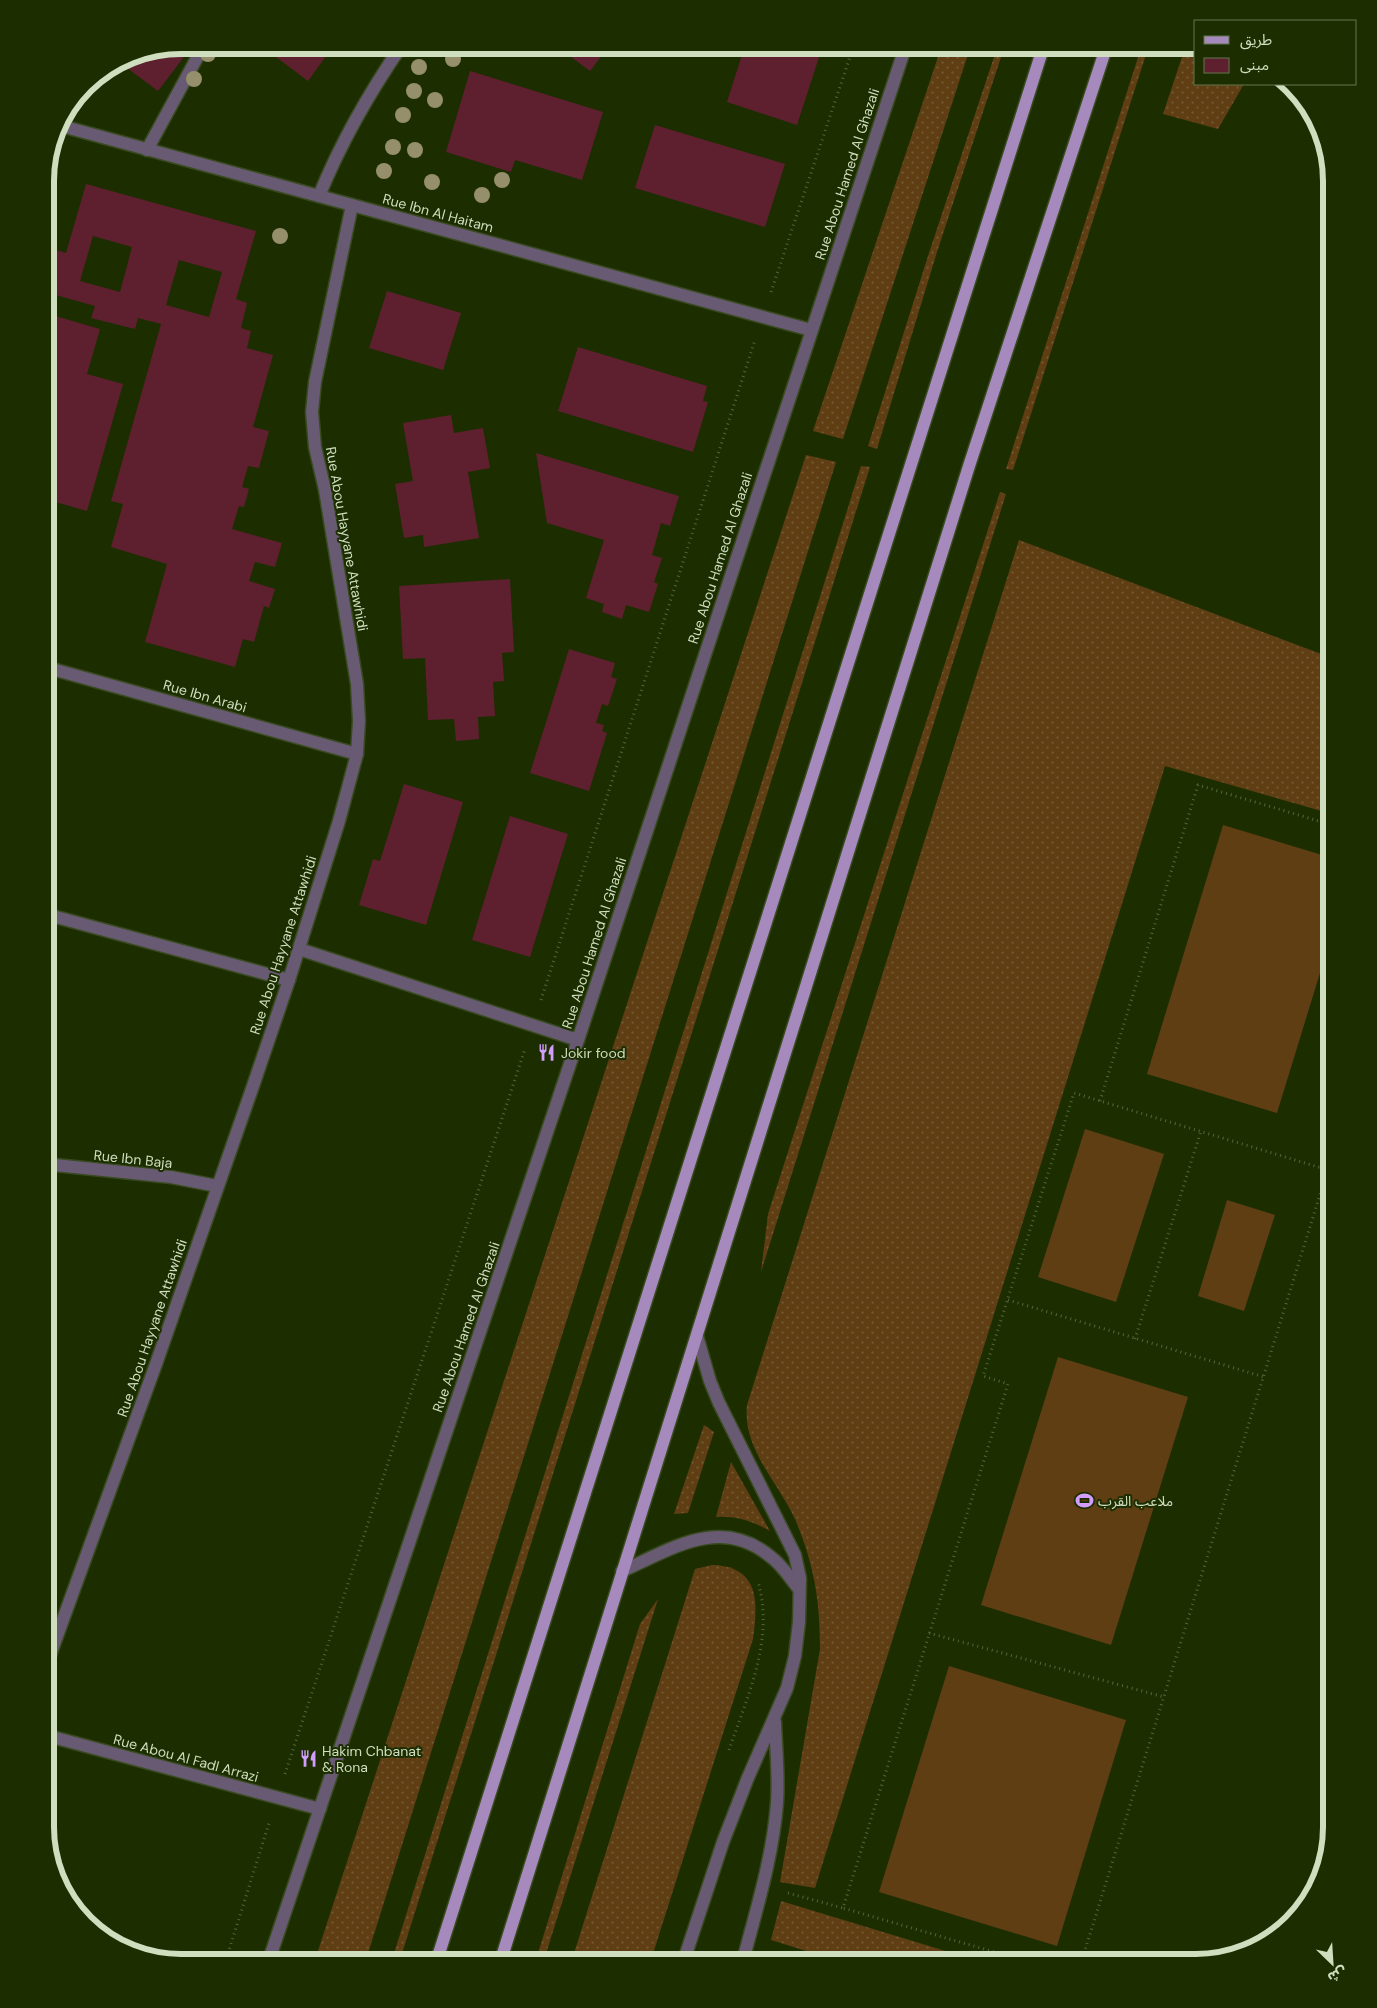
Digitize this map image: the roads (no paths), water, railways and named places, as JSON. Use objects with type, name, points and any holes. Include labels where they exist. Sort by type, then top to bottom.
[{"type":"main road","points":[[439,1954],[1041,54]]},
{"type":"main road","points":[[503,1954],[966,476],[1104,54]]},
{"type":"street","points":[[147,150],[199,54]]},
{"type":"street","points":[[319,196],[335,156],[370,91],[396,54]]},
{"type":"street","name":"Rue Abou Hamed Al Ghazali","points":[[271,1954],[578,1040],[903,54]]},
{"type":"street","name":"Rue Ibn Al Haitam","points":[[66,127],[811,330]]},
{"type":"street","name":"Rue Abou Hayyane Attawhidi","points":[[54,1644],[156,1364],[289,980],[339,821],[357,754],[359,720],[357,684],[325,490],[315,447],[312,412],[315,382],[352,205]]},
{"type":"street","name":"Rue Ibn Arabi","points":[[54,670],[357,754]]},
{"type":"street","points":[[54,916],[289,980]]},
{"type":"street","points":[[299,949],[578,1040]]},
{"type":"street","name":"Rue Ibn Baja","points":[[54,1165],[171,1177],[217,1186]]},
{"type":"street","points":[[685,1954],[723,1842],[747,1780],[787,1688],[795,1656],[799,1622],[800,1578],[795,1555],[719,1403],[710,1381],[698,1336]]},
{"type":"street","points":[[622,1571],[692,1540],[713,1536],[730,1536],[746,1541],[767,1554],[799,1589]]},
{"type":"street","points":[[745,1953],[763,1886],[777,1803],[777,1760],[774,1719]]},
{"type":"street","name":"Rue Abou Al Fadl Arrazi","points":[[54,1737],[320,1809]]},
{"type":"place","name":"Jokir food","points":[[547,1053]]},
{"type":"place","name":"ملاعب القرب","points":[[1084,1501]]},
{"type":"place","name":"Hakim Chbanat & Rona","points":[[308,1759]]}]
